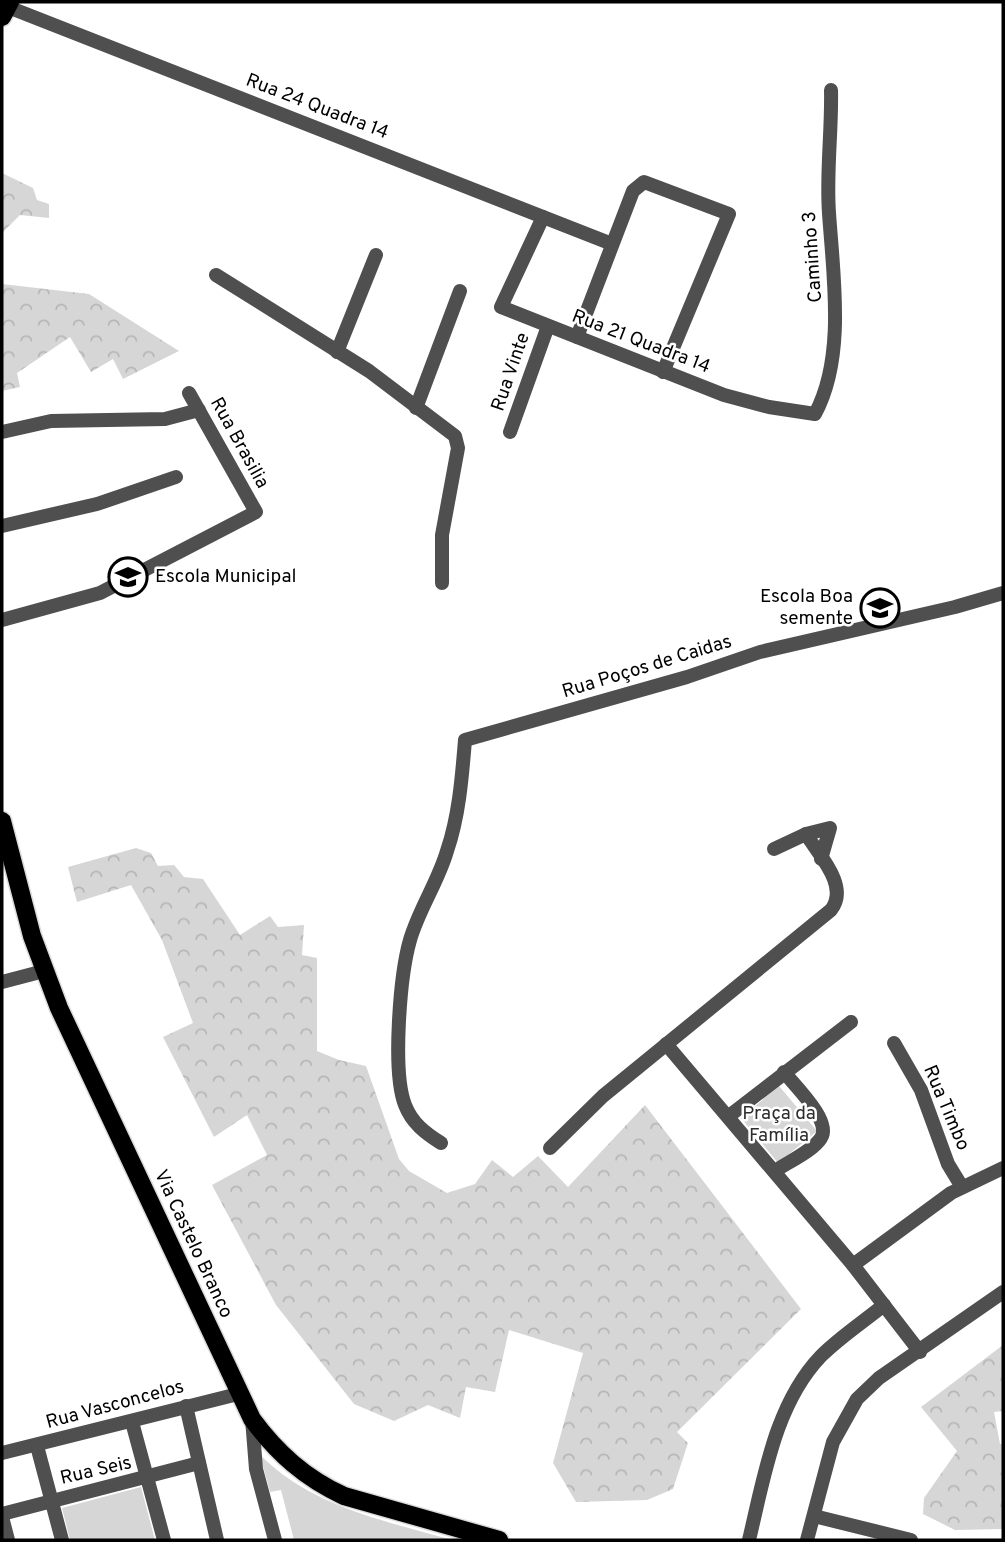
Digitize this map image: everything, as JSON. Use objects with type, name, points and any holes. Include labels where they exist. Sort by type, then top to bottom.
[{"type":"main road","name":"Via Castelo Branco","points":[[2,821],[44,971],[238,1394],[252,1419],[296,1469],[322,1486],[344,1496],[499,1540]]},
{"type":"street","name":"Rua 24 Quadra 14","points":[[7,9],[612,244]]},
{"type":"street","name":"Caminho 3","points":[[769,407],[815,414],[827,375],[837,286],[829,213],[831,90]]},
{"type":"street","points":[[576,337],[633,191],[639,184],[651,182],[729,214],[663,372]]},
{"type":"street","name":"Rua 21 Quadra 14","points":[[543,217],[501,307],[724,395],[769,407]]},
{"type":"street","points":[[337,352],[376,255]]},
{"type":"street","points":[[216,275],[369,371],[450,431],[458,443],[442,535],[442,583]]},
{"type":"street","points":[[416,408],[460,291]]},
{"type":"street","name":"Rua Vinte","points":[[510,432],[548,326]]},
{"type":"street","name":"Rua Brasilia","points":[[2,620],[100,593],[256,512],[189,393]]},
{"type":"street","points":[[2,432],[51,421],[165,419],[199,410]]},
{"type":"street","points":[[2,526],[97,505],[177,477]]},
{"type":"street","name":"Rua Poços de Caidas","points":[[441,1143],[414,1122],[404,1103],[401,1079],[402,993],[404,967],[411,937],[447,851],[454,827],[465,740],[687,677],[760,652],[956,607],[1003,593]]},
{"type":"street","points":[[774,849],[806,834],[831,828],[821,859]]},
{"type":"street","points":[[550,1148],[603,1096],[831,910],[838,892],[806,834]]},
{"type":"street","points":[[2,982],[44,971]]},
{"type":"street","points":[[729,1116],[851,1022]]},
{"type":"street","name":"Rua Timbo","points":[[894,1043],[921,1090],[948,1164],[962,1187]]},
{"type":"street","points":[[666,1044],[853,1265],[920,1352]]},
{"type":"street","points":[[775,1171],[819,1141],[824,1131],[821,1119],[784,1072]]},
{"type":"street","points":[[853,1265],[962,1187],[1003,1168]]},
{"type":"street","points":[[807,1540],[833,1442],[857,1399],[878,1378],[920,1352],[1003,1292]]},
{"type":"street","points":[[749,1540],[775,1441],[791,1399],[820,1357],[884,1305]]},
{"type":"street","name":"Rua Vasconcelos","points":[[2,1453],[238,1394]]},
{"type":"street","points":[[186,1406],[217,1540]]},
{"type":"street","points":[[252,1419],[256,1469],[275,1540]]},
{"type":"street","points":[[132,1422],[163,1540]]},
{"type":"street","points":[[37,1446],[62,1540]]},
{"type":"street","name":"Rua Seis","points":[[2,1515],[199,1464]]},
{"type":"street","points":[[2,1515],[8,1540]]},
{"type":"street","points":[[814,1516],[911,1540]]},
{"type":"green space","points":[[2,173],[33,188],[37,200],[49,204],[49,218],[20,215],[2,233]]},
{"type":"green space","points":[[2,284],[89,294],[179,351],[123,379],[113,359],[91,372],[70,337],[17,373],[20,387],[2,391]]},
{"type":"green space","points":[[136,848],[151,853],[158,866],[174,865],[184,877],[203,879],[240,935],[270,916],[278,927],[304,925],[302,955],[317,958],[317,1051],[339,1060],[366,1066],[399,1159],[409,1171],[447,1193],[475,1184],[492,1160],[513,1177],[538,1156],[568,1187],[645,1105],[801,1309],[677,1432],[688,1443],[673,1489],[647,1500],[576,1502],[553,1463],[583,1353],[509,1330],[495,1392],[466,1387],[460,1418],[428,1405],[394,1421],[354,1404],[276,1305],[212,1185],[267,1155],[247,1115],[214,1137],[163,1037],[193,1023],[162,940],[131,885],[77,902],[68,867]]},
{"type":"green space","name":"Praça da Família","points":[[779,1086],[817,1131],[778,1163],[741,1118]]},
{"type":"green space","points":[[1003,1345],[1003,1411],[994,1412],[1000,1444],[1003,1444],[1003,1529],[955,1530],[923,1514],[924,1498],[957,1451],[921,1407]]},
{"type":"green space","points":[[260,1455],[303,1487],[350,1510],[452,1540],[294,1540],[281,1490],[270,1492]]},
{"type":"green space","points":[[141,1487],[155,1540],[70,1540],[62,1508]]},
{"type":"place","name":"Escola Municipal","points":[[128,577]]},
{"type":"place","name":"Escola Boa semente","points":[[880,608]]}]
